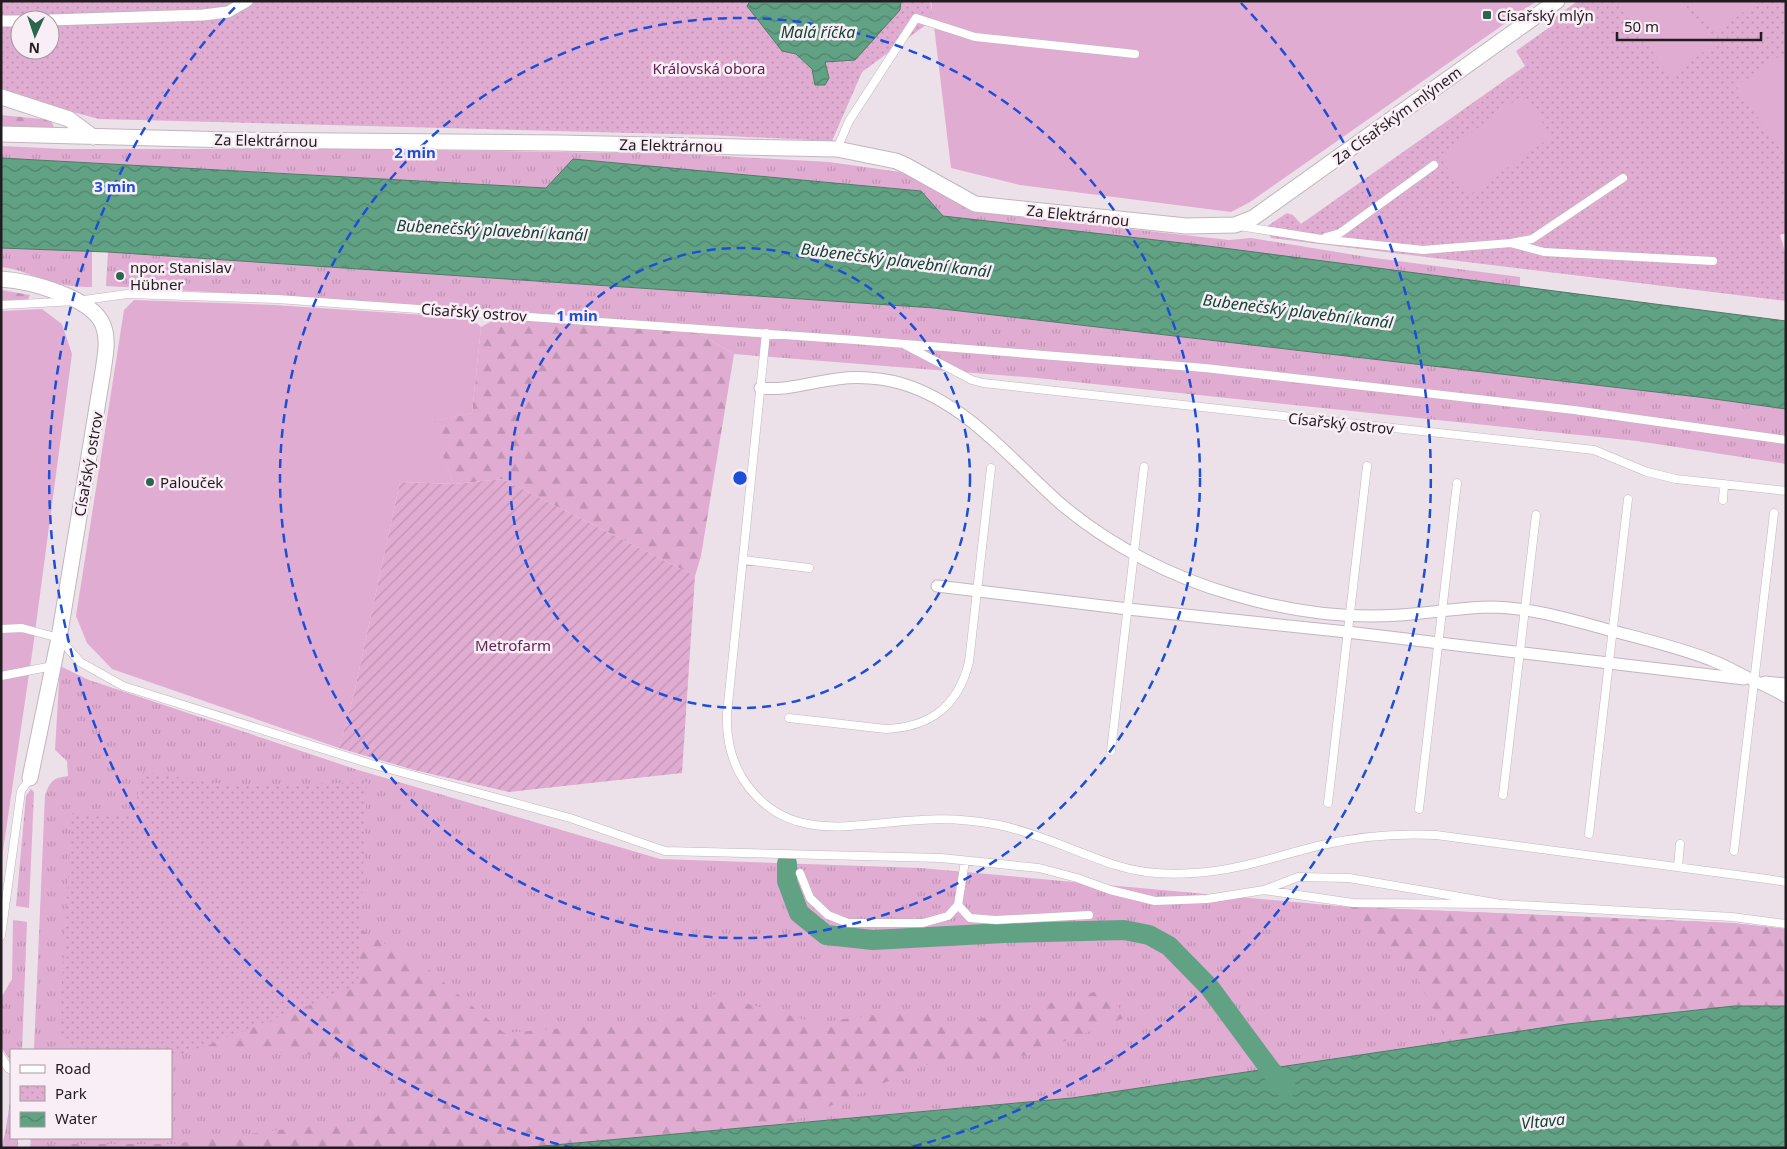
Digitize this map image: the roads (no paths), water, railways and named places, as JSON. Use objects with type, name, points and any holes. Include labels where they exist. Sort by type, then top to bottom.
[{"type":"street","points":[[60,20],[203,15],[228,12],[247,1]]},
{"type":"street","name":"Za Císařským mlýnem","points":[[1235,225],[1253,218],[1557,1]]},
{"type":"street","points":[[1,97],[69,120],[93,137]]},
{"type":"street","name":"Za Elektrárnou","points":[[1,134],[836,149],[902,163],[975,204],[1186,226],[1235,225]]},
{"type":"street","name":"Císařský ostrov","points":[[1,279],[34,284],[77,301],[92,311],[102,322],[106,344],[58,638],[30,778]]},
{"type":"street","points":[[760,388],[790,389],[836,379],[853,378],[886,380],[918,390],[959,412],[1064,506],[1100,532],[1134,553],[1190,580],[1231,594],[1269,605],[1308,612],[1350,615],[1399,615],[1494,607],[1525,610],[1557,616],[1684,650],[1714,661],[1786,697]]},
{"type":"street","points":[[938,586],[1128,609],[1438,642],[1786,684]]},
{"type":"lane","points":[[836,149],[849,121],[916,18],[975,36],[1135,54]]},
{"type":"lane","points":[[1321,239],[1340,233],[1434,165]]},
{"type":"lane","points":[[1235,225],[1250,229],[1321,239],[1423,250],[1511,243],[1532,239],[1623,178]]},
{"type":"lane","points":[[1511,243],[1544,252],[1713,261]]},
{"type":"lane","name":"Císařský ostrov","points":[[77,301],[127,294],[277,299],[766,333],[1205,368],[1574,410],[1786,440]]},
{"type":"lane","points":[[1,305],[77,301]]},
{"type":"lane","points":[[766,333],[726,714],[726,730],[729,747],[742,777],[752,791],[774,810],[801,823],[830,828],[919,820],[945,819],[979,822],[1042,837],[1117,865],[1168,873],[1193,874],[1219,871],[1351,838],[1408,834],[1436,835],[1768,878],[1786,882]]},
{"type":"lane","name":"Císařský ostrov","points":[[901,344],[972,380],[983,383],[1594,450],[1647,472],[1676,479],[1786,491]]},
{"type":"lane","points":[[1328,803],[1367,466]]},
{"type":"lane","points":[[1111,751],[1144,467]]},
{"type":"lane","points":[[789,718],[886,729],[901,728],[916,725],[930,719],[952,700],[966,676],[969,662],[992,468]]},
{"type":"lane","points":[[1419,809],[1457,482]]},
{"type":"lane","points":[[1723,500],[1724,484]]},
{"type":"lane","points":[[1589,834],[1628,499]]},
{"type":"lane","points":[[1734,851],[1774,513]]},
{"type":"lane","points":[[1503,796],[1536,515]]},
{"type":"lane","points":[[743,560],[809,568]]},
{"type":"lane","points":[[1,629],[22,628],[58,638],[80,662],[123,686],[371,764],[570,818],[665,851],[965,860],[1039,868],[1077,878],[1110,890],[1155,901],[1207,900],[1264,890],[1298,877],[1349,878],[1501,904]]},
{"type":"lane","points":[[1,676],[53,666]]},
{"type":"lane","points":[[1,936],[21,790],[30,778]]},
{"type":"lane","points":[[1678,867],[1680,844]]},
{"type":"lane","points":[[800,873],[810,898],[828,916],[848,923],[923,923],[948,916],[958,905],[965,860]]},
{"type":"lane","points":[[1264,890],[1353,903],[1501,904],[1732,917],[1786,924]]},
{"type":"lane","points":[[958,905],[970,918],[996,920],[1089,915]]},
{"type":"lane","points":[[1,1056],[10,1069]]},
{"type":"water","name":"Malá říčka","points":[[750,1],[901,1],[900,10],[855,60],[825,62],[829,78],[825,85],[815,85],[812,69],[796,54],[782,51],[747,6]]},
{"type":"water","name":"Bubenečský plavební kanál","points":[[1,158],[546,188],[573,159],[921,191],[943,216],[1200,245],[1786,321],[1786,409],[1707,398],[934,308],[108,252],[1,248]]},
{"type":"water","name":"Vltava","points":[[1734,1006],[1786,1006],[1786,1148],[521,1148],[1072,1098],[1568,1024]]},
{"type":"waterway","points":[[787,863],[787,881],[799,913],[826,935],[873,940],[1004,933],[1124,930],[1149,935],[1169,946],[1210,988],[1286,1088]]},
{"type":"place","name":"Císařský mlýn","points":[[1487,15]]},
{"type":"place","name":"npor. Stanislav Hübner","points":[[120,276]]},
{"type":"place","name":"Palouček","points":[[150,482]]},
{"type":"park label","name":"Královská obora","points":[[709,68]]},
{"type":"park label","name":"Metrofarm","points":[[513,645]]}]
